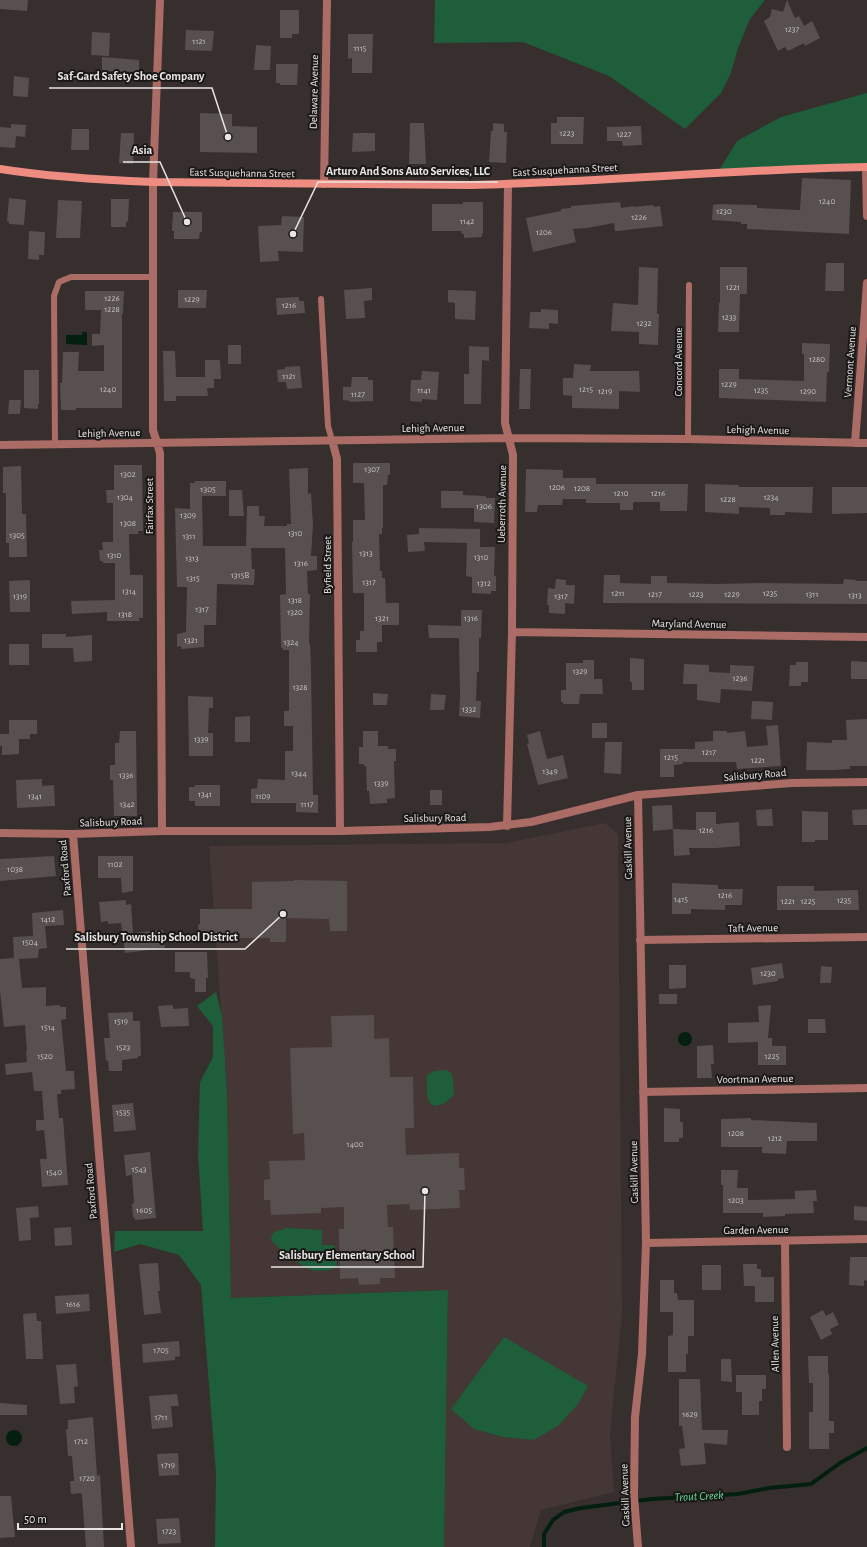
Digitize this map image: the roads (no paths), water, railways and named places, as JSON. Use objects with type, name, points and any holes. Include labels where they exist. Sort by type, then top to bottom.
[{"type":"main road","name":"East Susquehanna Street","points":[[0,168],[114,181],[324,184],[508,184],[718,172],[866,167]]},
{"type":"street","name":"Fairfax Street","points":[[160,0],[153,182],[153,430],[160,453],[162,831]]},
{"type":"street","name":"Delaware Avenue","points":[[324,184],[327,0]]},
{"type":"street","points":[[866,167],[867,216]]},
{"type":"street","name":"Ueberroth Avenue","points":[[507,826],[512,632],[513,455],[505,423],[508,184]]},
{"type":"street","name":"Vermont Avenue","points":[[855,443],[867,283]]},
{"type":"street","name":"Lehigh Avenue","points":[[0,445],[508,438],[688,439],[867,443]]},
{"type":"street","name":"Byfield Street","points":[[332,440],[337,459],[340,831]]},
{"type":"street","name":"Maryland Avenue","points":[[512,632],[867,637]]},
{"type":"street","name":"Salisbury Road","points":[[0,833],[73,834],[162,831],[340,831],[507,826],[531,822],[638,796],[792,783],[867,782]]},
{"type":"street","name":"Gaskill Avenue","points":[[638,796],[646,1243],[642,1354],[635,1417],[634,1496],[638,1547]]},
{"type":"street","name":"Paxford Road","points":[[73,834],[130,1547]]},
{"type":"street","name":"Taft Avenue","points":[[640,940],[867,937]]},
{"type":"street","name":"Voortman Avenue","points":[[643,1092],[867,1088]]},
{"type":"street","name":"Garden Avenue","points":[[646,1243],[867,1239]]},
{"type":"street","name":"Allen Avenue","points":[[785,1241],[787,1447]]},
{"type":"lane","points":[[54,444],[54,296],[59,282],[71,277],[153,277]]},
{"type":"lane","name":"Concord Avenue","points":[[688,439],[689,285]]},
{"type":"lane","name":"Byfield Street","points":[[321,299],[328,426],[332,440]]},
{"type":"waterway","name":"Trout Creek","points":[[544,1547],[544,1534],[553,1520],[564,1512],[581,1508],[652,1499],[738,1494],[769,1488],[811,1484],[840,1463],[867,1448]]},
{"type":"place","name":"Saf-Gard Safety Shoe Company","points":[[228,137]]},
{"type":"place","name":"Asia","points":[[187,222]]},
{"type":"place","name":"Arturo And Sons Auto Services, LLC","points":[[293,234]]},
{"type":"place","name":"Salisbury Township School District","points":[[283,914]]},
{"type":"place","name":"Salisbury Elementary School","points":[[425,1191]]}]
